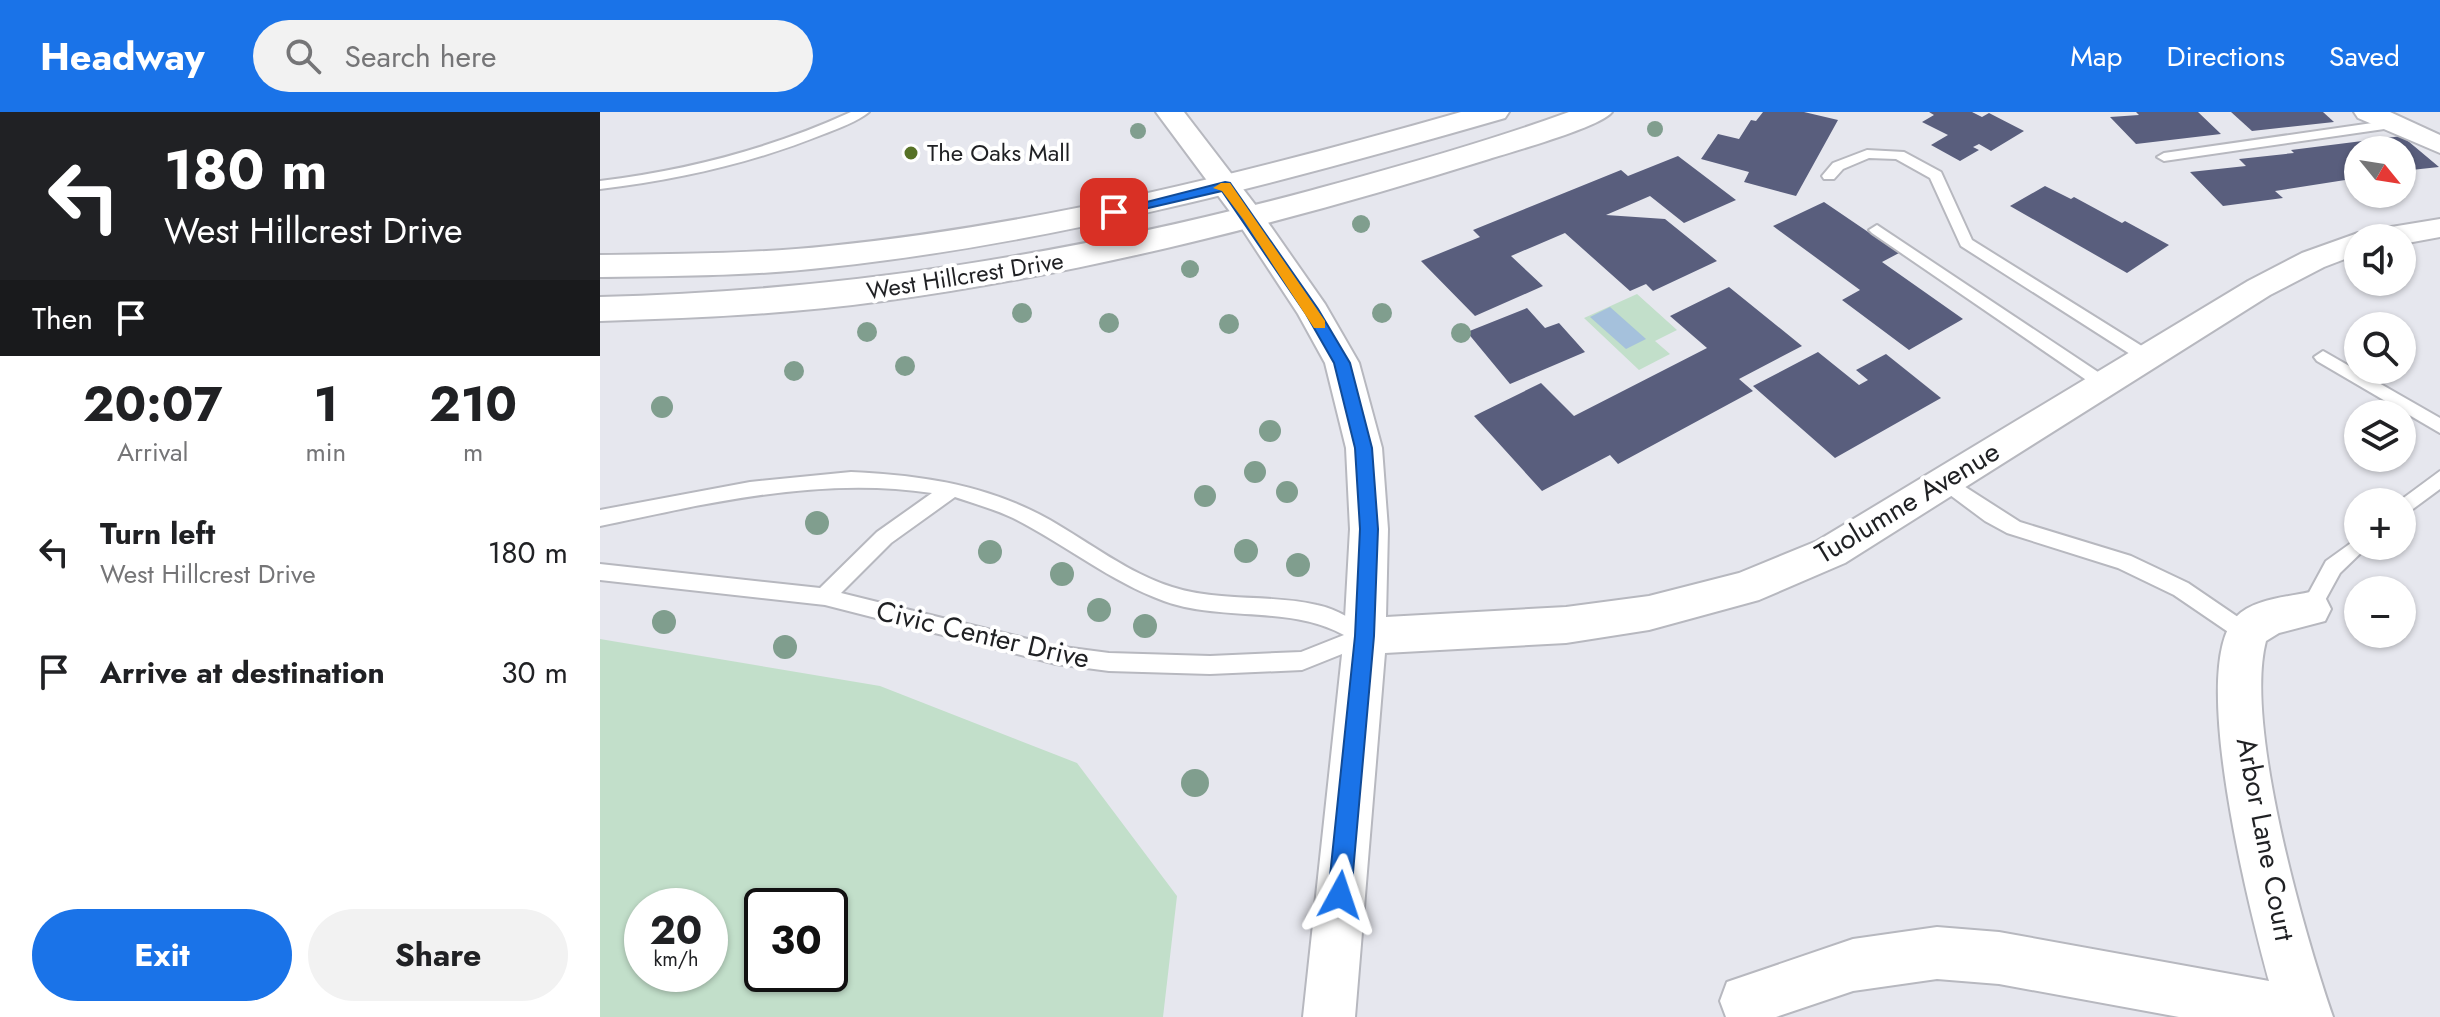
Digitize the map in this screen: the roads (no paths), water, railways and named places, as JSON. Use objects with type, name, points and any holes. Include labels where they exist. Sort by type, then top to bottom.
[{"type":"main road","name":"West Hillcrest Drive","points":[[600,266],[826,256],[969,239],[1083,219],[1225,186],[1494,112]]},
{"type":"main road","name":"West Hillcrest Drive","points":[[600,309],[709,307],[822,297],[991,275],[1089,256],[1249,217],[1471,155],[1597,112]]},
{"type":"street","points":[[1170,112],[1249,217],[1313,312],[1342,363],[1364,448],[1369,529],[1365,636],[1329,1017]]},
{"type":"street","points":[[2368,112],[2440,145]]},
{"type":"street","points":[[2416,232],[2440,228]]},
{"type":"street","name":"Tuolumne Avenue","points":[[1365,636],[1566,625],[1649,613],[1745,588],[1831,552],[2259,288],[2313,260],[2344,248]]},
{"type":"street","points":[[2247,634],[2261,621],[2310,609]]},
{"type":"street","name":"Arbor Lane Court","points":[[2247,634],[2238,676],[2249,780],[2275,907],[2306,1016]]},
{"type":"street","points":[[1740,1009],[1853,965],[1937,953],[1999,958],[2306,1016]]},
{"type":"lane","points":[[600,185],[680,175],[722,165],[807,137],[862,112]]},
{"type":"lane","points":[[2164,157],[2393,124]]},
{"type":"lane","points":[[1829,176],[1838,166],[1867,154],[1899,155],[1936,175],[1966,243],[2147,357]]},
{"type":"lane","points":[[1877,230],[2104,384]]},
{"type":"lane","points":[[2323,357],[2440,426]]},
{"type":"lane","points":[[2416,498],[2440,478]]},
{"type":"lane","points":[[600,518],[786,482],[882,480],[952,490],[999,504],[1046,526],[1126,577],[1171,595],[1222,607],[1319,613],[1365,636]]},
{"type":"lane","points":[[1945,481],[1992,516],[2014,528],[2124,562],[2181,589],[2247,634]]},
{"type":"lane","name":"Civic Center Drive","points":[[825,597],[849,569],[896,525],[952,490]]},
{"type":"lane","points":[[2310,609],[2333,567],[2344,558]]},
{"type":"lane","name":"Civic Center Drive","points":[[600,572],[825,597],[1056,655],[1109,662],[1210,665],[1302,661],[1365,636]]},
{"type":"water","points":[[1610,307],[1646,339],[1626,349],[1590,317]]},
{"type":"place","name":"The Oaks Mall","points":[[911,153]]}]
